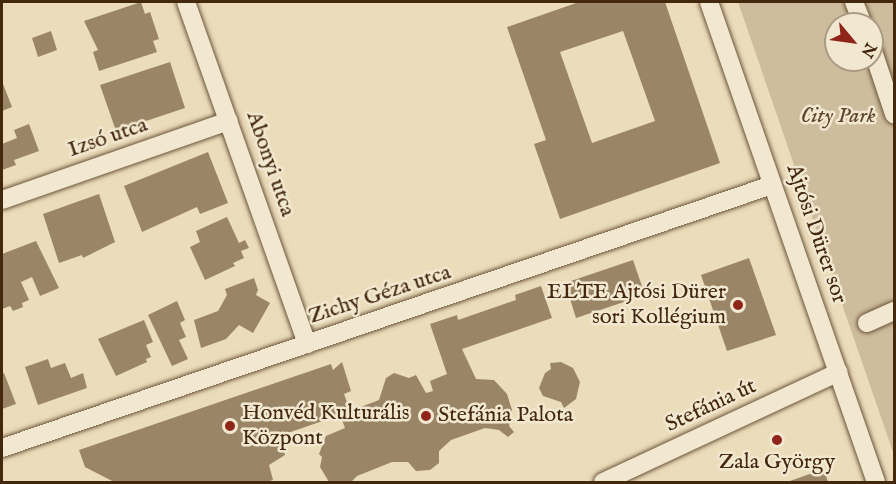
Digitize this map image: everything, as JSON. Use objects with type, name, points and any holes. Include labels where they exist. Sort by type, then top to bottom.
[{"type":"street","name":"Abonyi utca","points":[[186,2],[307,344]]},
{"type":"street","name":"Ajtósi Dürer sor","points":[[709,2],[876,483]]},
{"type":"street","points":[[880,72],[894,114]]},
{"type":"street","name":"Izsó utca","points":[[2,200],[229,121]]},
{"type":"street","name":"Zichy Géza utca","points":[[2,448],[772,185]]},
{"type":"street","points":[[867,322],[894,310]]},
{"type":"street","name":"Stefánia út","points":[[603,483],[839,372]]},
{"type":"green space","name":"City Park","points":[[738,2],[894,2],[894,455]]},
{"type":"building","points":[[141,2],[145,14],[150,12],[159,39],[153,41],[157,52],[99,71],[93,52],[98,50],[84,21]]},
{"type":"building","points":[[579,2],[665,2],[720,163],[560,219],[534,144],[546,140],[507,27]],"holes":[[[623,31],[655,121],[592,143],[560,52]]]},
{"type":"building","points":[[51,31],[57,50],[38,57],[32,38]]},
{"type":"building","points":[[170,62],[185,108],[116,131],[100,85]]},
{"type":"building","points":[[2,85],[12,107],[2,111]]},
{"type":"building","points":[[29,124],[39,151],[14,160],[16,165],[2,170],[2,144],[17,138],[14,130]]},
{"type":"building","points":[[208,152],[228,203],[200,214],[197,207],[142,232],[124,186]]},
{"type":"building","points":[[99,194],[115,242],[83,258],[82,255],[59,263],[43,214]]},
{"type":"building","points":[[227,217],[239,243],[245,240],[249,248],[241,251],[244,258],[233,263],[235,266],[205,280],[190,247],[200,242],[196,231]]},
{"type":"building","points":[[36,241],[59,288],[40,296],[32,277],[21,282],[29,300],[22,303],[23,307],[13,311],[10,306],[2,309],[2,254]]},
{"type":"building","name":"ELTE Ajtósi Dürer sori Kollégium","points":[[749,258],[776,335],[727,351],[701,275]]},
{"type":"building","points":[[633,260],[645,295],[576,318],[565,283]]},
{"type":"building","points":[[254,278],[258,290],[256,295],[270,303],[253,333],[239,325],[226,339],[201,348],[194,320],[218,311],[227,295],[225,289]]},
{"type":"building","points":[[541,286],[552,318],[462,349],[476,379],[494,380],[507,394],[512,410],[509,426],[514,432],[508,437],[499,430],[485,428],[451,440],[439,451],[439,463],[430,470],[416,471],[408,462],[392,462],[357,476],[351,482],[329,482],[320,467],[322,457],[319,454],[326,436],[345,428],[340,415],[279,436],[285,455],[269,465],[273,480],[266,482],[114,482],[85,467],[79,450],[331,364],[333,370],[342,362],[351,391],[344,394],[350,411],[379,400],[386,378],[394,373],[409,378],[416,375],[426,393],[433,391],[430,381],[447,374],[430,324],[457,315],[458,320],[516,300],[515,295]]},
{"type":"building","points":[[177,301],[185,320],[180,323],[186,337],[179,340],[188,359],[172,366],[148,315]]},
{"type":"building","points":[[144,320],[153,342],[146,345],[151,357],[146,359],[147,362],[116,376],[98,339]]},
{"type":"building","points":[[48,359],[51,368],[65,363],[71,378],[83,373],[87,388],[38,405],[25,367]]},
{"type":"building","points":[[561,362],[573,368],[580,382],[576,399],[564,408],[561,402],[543,396],[539,388],[545,373],[551,369],[550,363]]},
{"type":"building","points":[[4,373],[16,404],[2,409],[2,374]]},
{"type":"building","points":[[824,469],[828,482],[787,482]]},
{"type":"place","name":"ELTE Ajtósi Dürer sori Kollégium","points":[[738,305]]},
{"type":"place","name":"Stefánia Palota","points":[[426,416]]},
{"type":"place","name":"Honvéd Kulturális Központ","points":[[230,426]]},
{"type":"place","name":"Zala György","points":[[777,440]]}]
